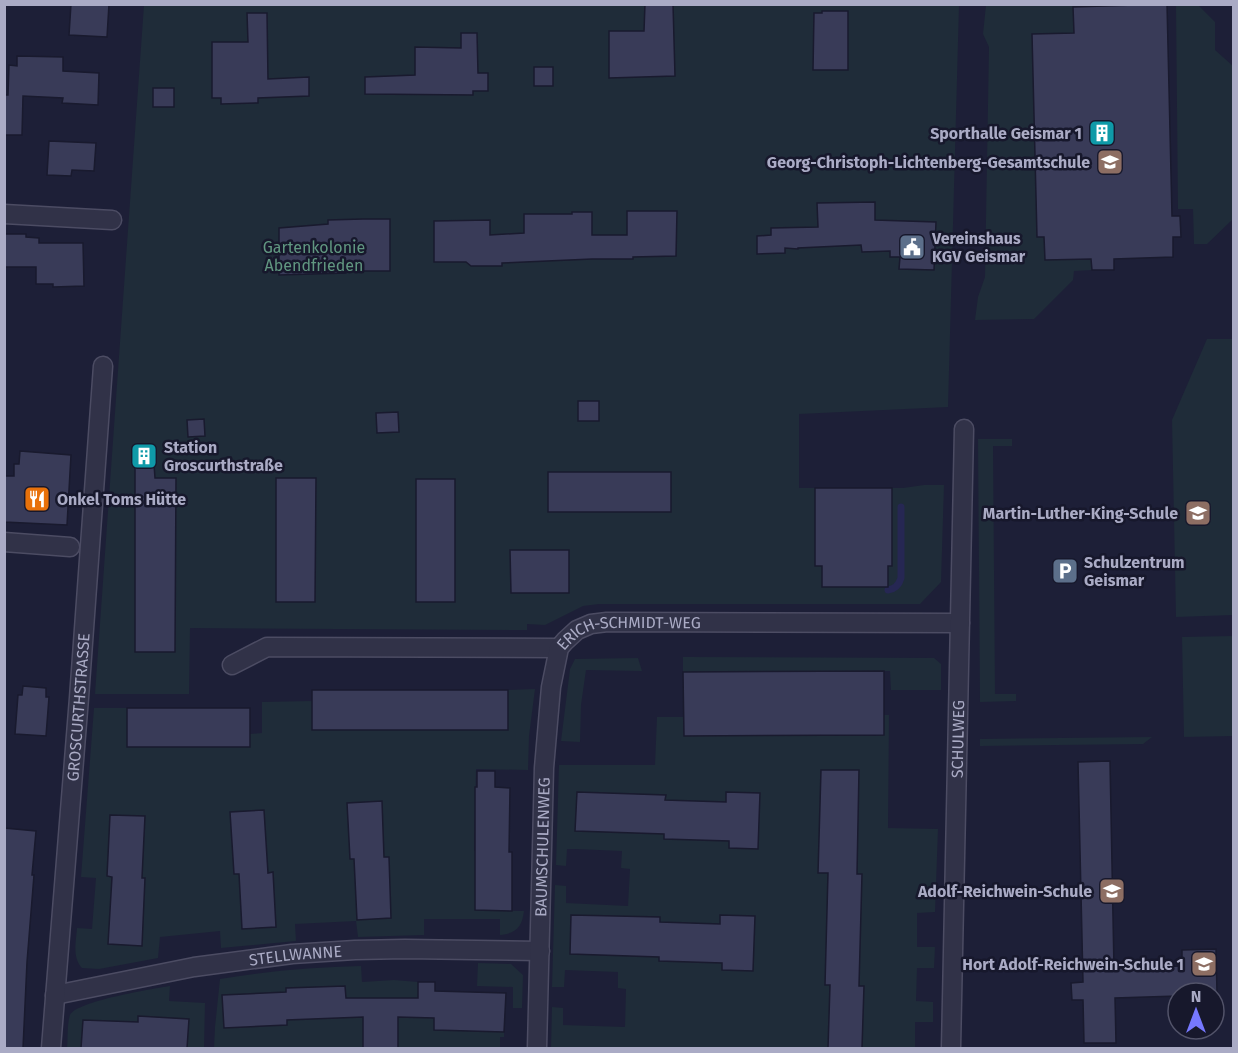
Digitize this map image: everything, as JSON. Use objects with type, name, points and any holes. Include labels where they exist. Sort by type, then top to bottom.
[{"type":"street","points":[[4,214],[112,220]]},
{"type":"street","name":"GROSCURTHSTRASSE","points":[[51,1048],[79,710],[103,366]]},
{"type":"street","name":"SCHULWEG","points":[[951,1048],[964,429]]},
{"type":"street","points":[[4,542],[70,547]]},
{"type":"street","name":"ERICH-SCHMIDT-WEG","points":[[232,665],[267,647],[559,648],[578,630],[591,624],[607,622],[960,623]]},
{"type":"street","name":"BAUMSCHULENWEG","points":[[537,1048],[544,768],[551,687],[559,648]]},
{"type":"street","name":"STELLWANNE","points":[[55,995],[194,967],[292,954],[405,949],[540,951]]},
{"type":"green space","name":"Gartenkolonie Abendfrieden","points":[[144,5],[959,5],[948,407],[799,414],[799,488],[903,488],[944,485],[941,582],[920,604],[599,604],[583,606],[545,625],[527,624],[527,630],[190,628],[189,694],[95,694]]},
{"type":"green space","points":[[986,5],[1132,5],[1073,7],[1074,33],[1032,34],[1037,236],[1044,237],[1045,260],[1091,259],[1092,270],[1074,271],[1073,280],[1034,319],[975,320],[978,297],[985,277],[989,47],[983,34]]},
{"type":"green space","points":[[1176,6],[1199,6],[1215,22],[1215,50],[1233,66],[1233,219],[1207,244],[1194,244],[1193,209],[1178,209]]},
{"type":"green space","points":[[1207,339],[1233,339],[1233,615],[1176,617],[1172,420]]},
{"type":"green space","points":[[978,439],[1012,439],[1012,446],[993,446],[995,694],[1016,694],[1016,701],[980,702]]},
{"type":"green space","points":[[1233,636],[1233,736],[1184,737],[1182,637]]},
{"type":"green space","points":[[683,657],[934,658],[941,664],[941,690],[891,690],[890,671],[683,672]]},
{"type":"green space","points":[[638,658],[642,671],[586,670],[581,705],[580,742],[561,741],[570,669],[575,659]]},
{"type":"green space","points":[[535,689],[529,736],[528,770],[476,769],[475,910],[524,911],[522,921],[515,931],[500,935],[500,919],[424,919],[424,935],[358,937],[356,921],[295,924],[296,941],[221,948],[220,931],[160,937],[158,958],[99,969],[82,968],[79,964],[75,949],[77,928],[92,929],[96,878],[81,877],[94,708],[127,708],[127,747],[249,747],[250,734],[262,733],[262,702],[312,701],[312,730],[507,730],[508,690]]},
{"type":"green space","points":[[884,715],[889,715],[888,828],[938,829],[935,912],[917,913],[917,947],[935,947],[934,968],[917,968],[916,1001],[933,1002],[933,1022],[915,1022],[915,1048],[551,1048],[552,1007],[563,1008],[563,1025],[625,1027],[626,989],[618,988],[618,972],[565,970],[564,987],[552,987],[555,885],[566,886],[566,903],[628,906],[630,869],[621,868],[622,851],[567,849],[566,866],[556,865],[559,765],[655,765],[657,717],[683,717],[684,736],[874,736],[884,735]]},
{"type":"green space","points":[[1152,737],[1143,744],[980,746],[980,739]]},
{"type":"green space","points":[[478,963],[511,964],[523,975],[522,1008],[513,1008],[513,987],[477,986]]},
{"type":"green space","points":[[361,966],[362,982],[394,980],[418,982],[418,1003],[435,1003],[434,1030],[504,1032],[504,1037],[500,1037],[500,1048],[214,1048],[220,979],[290,970]]},
{"type":"green space","points":[[170,986],[169,1001],[205,1003],[204,1048],[67,1048],[69,1018],[76,1010],[100,1000]]},
{"type":"building","points":[[71,4],[109,4],[107,37],[69,35]]},
{"type":"building","points":[[645,4],[673,4],[675,76],[609,78],[609,31],[644,31]]},
{"type":"building","name":"Sporthalle Geismar 1","points":[[1167,4],[1172,216],[1180,216],[1181,237],[1173,237],[1173,257],[1114,259],[1114,270],[1092,270],[1091,259],[1045,260],[1044,237],[1037,237],[1032,34],[1074,33],[1073,7]]},
{"type":"building","points":[[822,11],[848,11],[848,70],[813,70],[814,13],[822,13]]},
{"type":"building","points":[[247,13],[267,13],[268,79],[309,77],[309,96],[258,98],[258,103],[221,104],[221,98],[212,98],[212,42],[248,42]]},
{"type":"building","points":[[461,33],[477,33],[478,73],[488,73],[488,91],[473,91],[473,95],[365,94],[365,77],[415,75],[415,47],[461,48]]},
{"type":"building","points":[[17,56],[63,57],[63,71],[99,73],[98,105],[62,103],[63,98],[23,96],[22,135],[4,135],[4,95],[8,95],[9,65],[17,66]]},
{"type":"building","points":[[534,67],[553,67],[553,86],[534,86]]},
{"type":"building","points":[[153,88],[174,88],[174,107],[153,107]]},
{"type":"building","points":[[49,141],[96,143],[94,171],[72,170],[71,176],[47,175]]},
{"type":"building","points":[[875,202],[875,220],[936,222],[934,270],[899,269],[900,257],[890,257],[890,251],[862,252],[861,245],[785,248],[785,253],[757,254],[757,236],[771,235],[771,228],[818,227],[817,203]]},
{"type":"building","points":[[627,211],[677,211],[676,256],[502,263],[502,266],[471,266],[466,262],[434,262],[434,221],[490,220],[490,235],[524,233],[524,214],[592,212],[592,235],[627,235]]},
{"type":"building","points":[[390,219],[390,271],[279,275],[279,228],[328,224],[328,220]]},
{"type":"building","points":[[4,234],[26,234],[26,237],[39,238],[39,243],[83,243],[84,286],[53,287],[53,284],[36,284],[36,267],[4,267]]},
{"type":"building","points":[[578,401],[599,401],[599,421],[578,421]]},
{"type":"building","points":[[398,412],[399,432],[377,433],[376,413]]},
{"type":"building","points":[[204,419],[205,436],[188,437],[187,420]]},
{"type":"building","name":"Onkel Toms Hütte","points":[[20,451],[71,455],[67,525],[4,522],[4,476],[14,476],[14,464],[19,464]]},
{"type":"building","points":[[153,451],[155,478],[176,478],[175,652],[135,652],[135,452]]},
{"type":"building","points":[[548,472],[671,472],[671,512],[548,512]]},
{"type":"building","points":[[276,478],[316,478],[315,602],[276,602]]},
{"type":"building","points":[[416,479],[455,479],[455,602],[416,602]]},
{"type":"building","points":[[815,488],[892,488],[892,566],[888,566],[888,587],[822,587],[822,566],[815,566]]},
{"type":"building","points":[[510,550],[569,550],[569,593],[511,593]]},
{"type":"building","points":[[884,671],[884,735],[684,736],[683,672]]},
{"type":"building","points":[[23,686],[46,688],[46,697],[49,697],[46,736],[15,734],[18,695],[22,695]]},
{"type":"building","points":[[312,690],[508,690],[508,730],[312,730]]},
{"type":"building","points":[[127,708],[250,708],[250,747],[127,747]]},
{"type":"building","points":[[1110,761],[1114,968],[1182,966],[1182,950],[1216,949],[1217,981],[1166,981],[1166,996],[1115,998],[1116,1043],[1084,1043],[1083,1000],[1072,1000],[1071,983],[1083,982],[1078,762]]},
{"type":"building","points":[[821,770],[859,770],[857,874],[862,874],[859,986],[864,986],[862,1048],[828,1048],[830,985],[825,985],[828,873],[818,873]]},
{"type":"building","points":[[477,771],[495,771],[495,787],[510,788],[509,852],[512,852],[512,911],[475,910]]},
{"type":"building","points":[[577,792],[666,795],[665,800],[726,802],[726,792],[760,793],[758,849],[729,848],[729,841],[664,839],[664,834],[575,831]]},
{"type":"building","points":[[382,801],[384,857],[389,857],[391,918],[357,920],[354,859],[350,859],[347,803]]},
{"type":"building","points":[[264,810],[268,873],[273,872],[276,927],[242,929],[239,874],[234,874],[230,812]]},
{"type":"building","points":[[110,815],[145,816],[142,946],[108,944],[112,877],[107,876]]},
{"type":"building","points":[[4,828],[36,831],[23,1048],[4,1048]]},
{"type":"building","points":[[571,915],[660,917],[660,922],[720,924],[720,915],[755,916],[753,971],[722,970],[722,963],[659,961],[659,957],[570,954]]},
{"type":"building","points":[[418,982],[435,982],[435,991],[506,993],[504,1032],[434,1030],[434,1018],[398,1017],[398,1048],[363,1048],[363,1017],[287,1020],[287,1025],[224,1028],[222,995],[286,992],[286,988],[345,986],[346,998],[418,998]]},
{"type":"building","points":[[138,1016],[189,1019],[187,1048],[81,1048],[83,1020],[138,1022]]},
{"type":"waterway","points":[[888,590],[893,589],[901,578],[901,507]]},
{"type":"place","name":"Sporthalle Geismar 1","points":[[1102,133]]},
{"type":"place","name":"Georg-Christoph-Lichtenberg-Gesamtschule","points":[[1110,162]]},
{"type":"place","name":"Vereinshaus KGV Geismar","points":[[912,247]]},
{"type":"place","name":"Station Groscurthstraße","points":[[144,456]]},
{"type":"place","name":"Onkel Toms Hütte","points":[[37,499]]},
{"type":"place","name":"Martin-Luther-King-Schule","points":[[1198,513]]},
{"type":"place","name":"Schulzentrum Geismar","points":[[1065,571]]},
{"type":"place","name":"Adolf-Reichwein-Schule","points":[[1112,891]]},
{"type":"place","name":"Hort Adolf-Reichwein-Schule 1","points":[[1204,964]]}]
